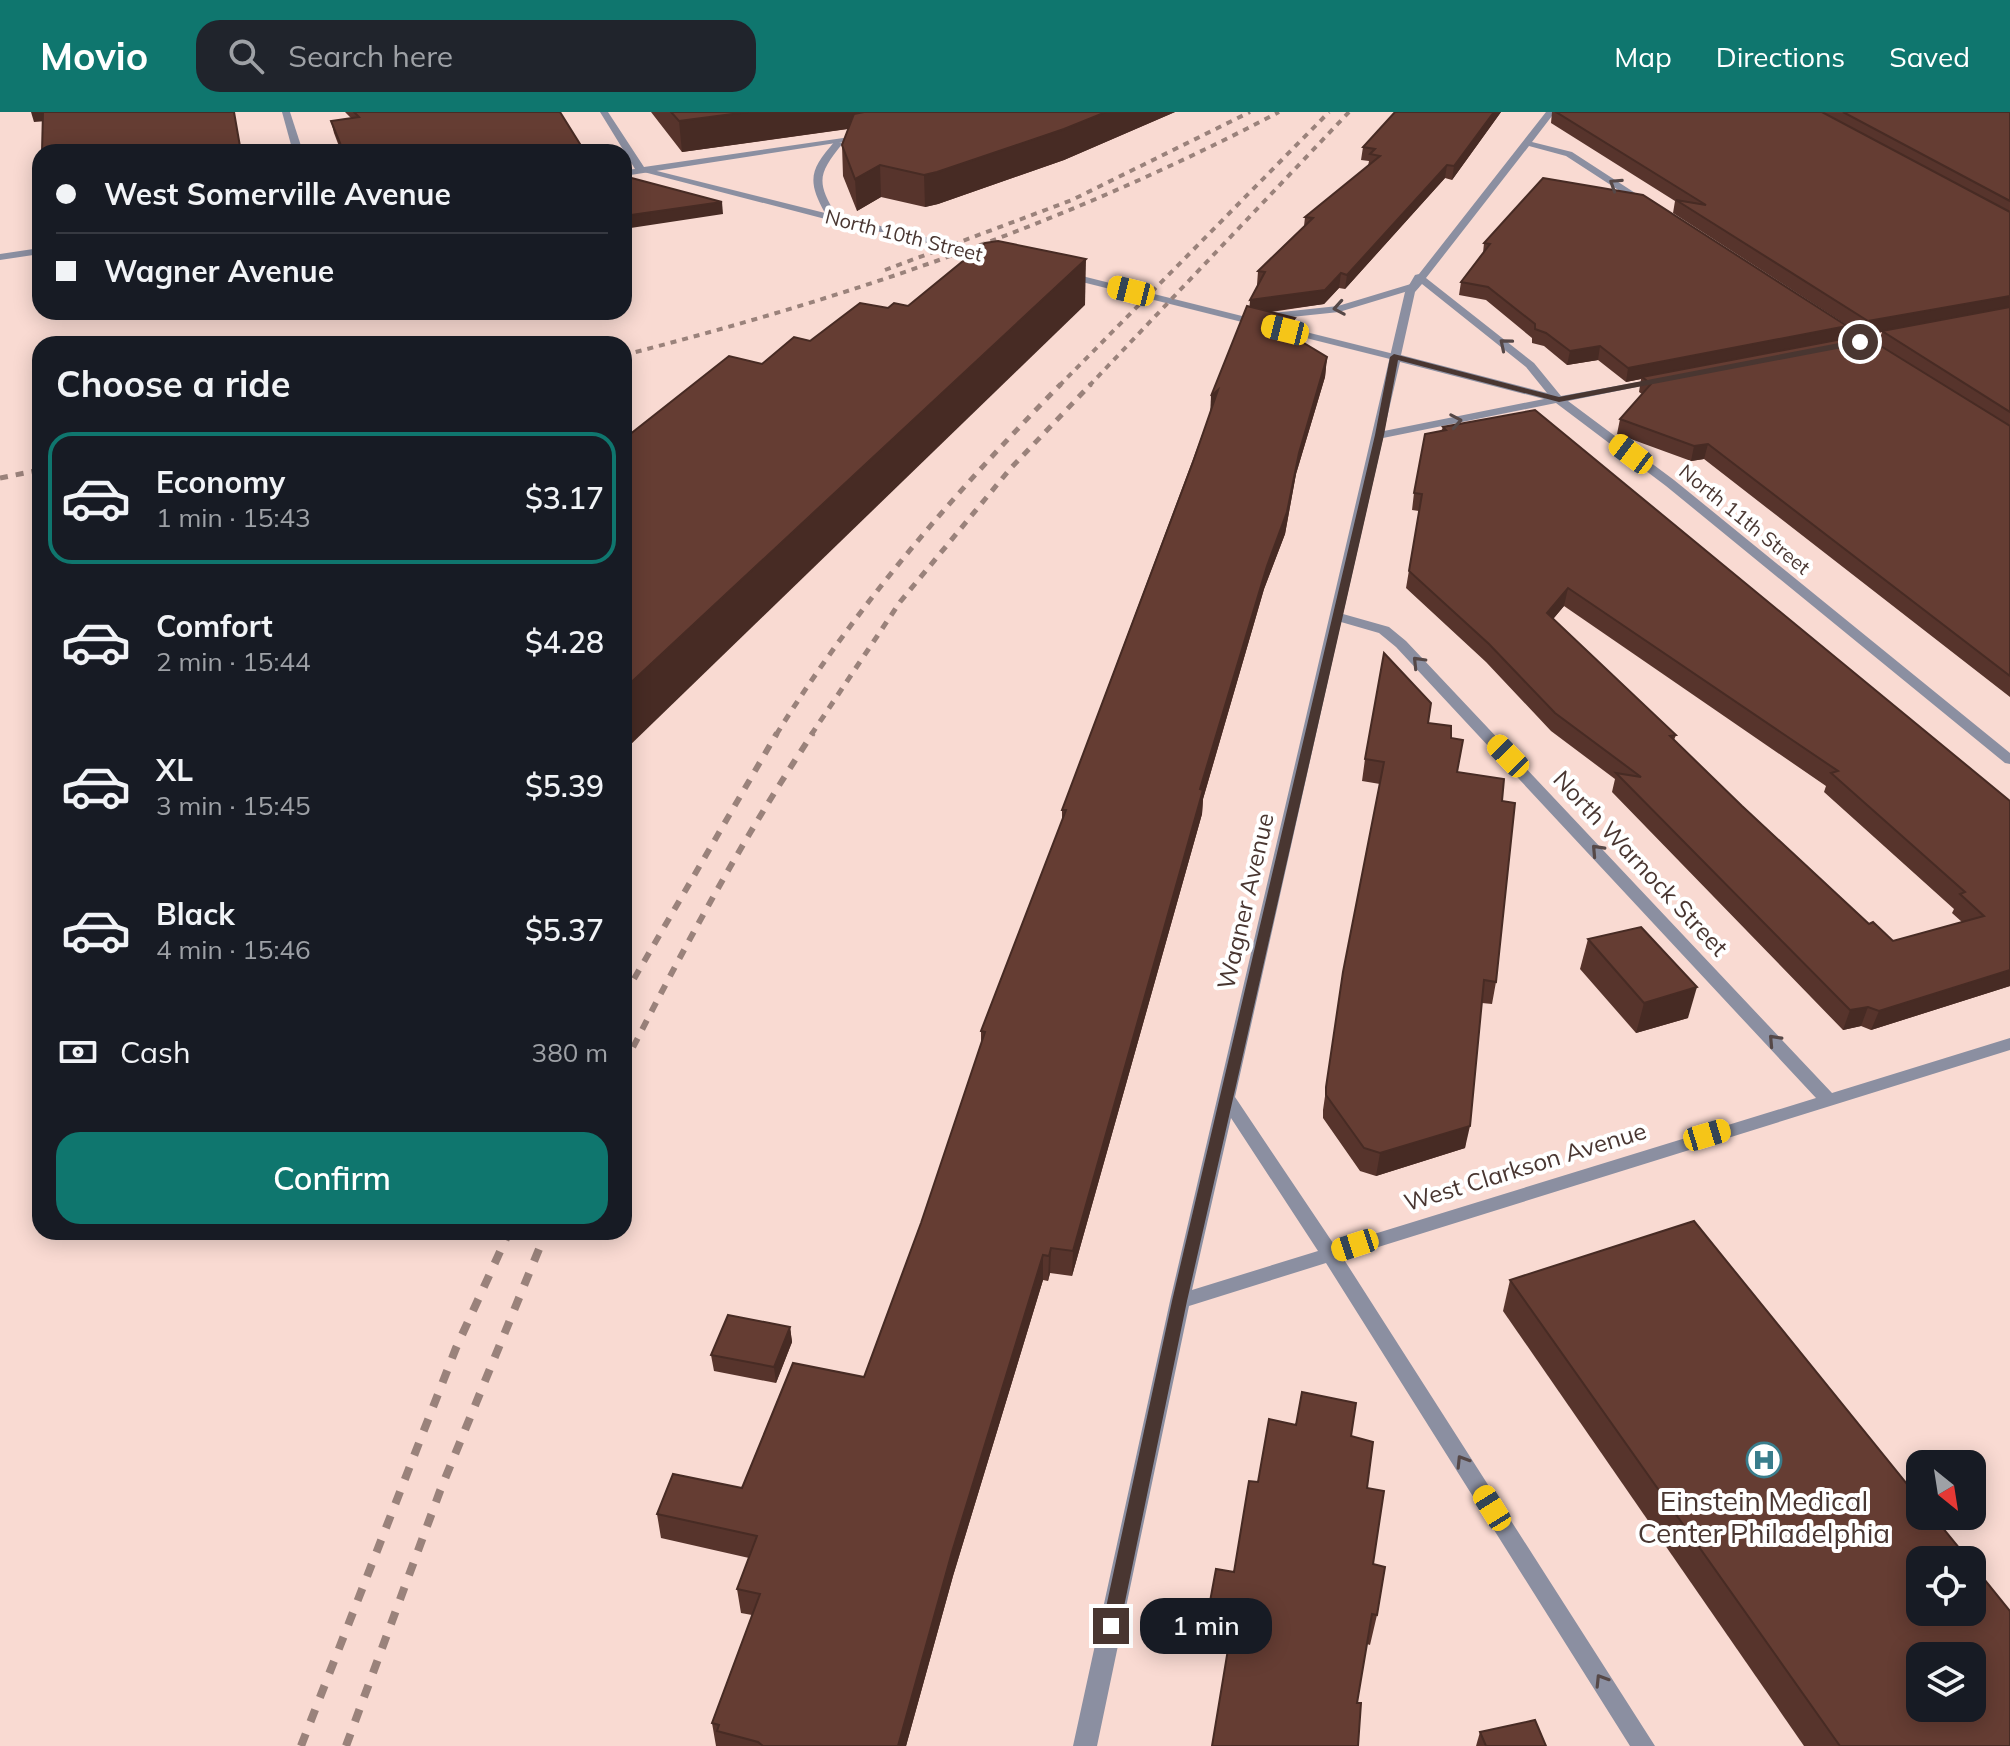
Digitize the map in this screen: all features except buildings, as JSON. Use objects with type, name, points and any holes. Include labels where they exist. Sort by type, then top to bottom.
[{"type":"street","points":[[286,112],[296,144]]},
{"type":"street","points":[[604,112],[624,144]]},
{"type":"street","name":"Wagner Avenue","points":[[1085,1746],[1180,1301],[1380,435],[1394,357],[1416,282],[1551,112]]},
{"type":"street","points":[[632,172],[877,135]]},
{"type":"street","points":[[833,218],[814,187],[815,172],[838,143]]},
{"type":"street","points":[[1526,143],[1569,154],[1662,214]]},
{"type":"street","points":[[632,156],[641,170]]},
{"type":"street","name":"North 10th Street","points":[[641,170],[1008,261]]},
{"type":"street","points":[[0,257],[32,252]]},
{"type":"street","points":[[1049,271],[1559,400]]},
{"type":"street","points":[[1237,318],[1339,309],[1416,282]]},
{"type":"street","name":"North 11th Street","points":[[1416,282],[1530,365],[1559,400],[1670,483],[2010,760]]},
{"type":"street","points":[[1380,435],[1674,377]]},
{"type":"street","name":"North Warnock Street","points":[[1338,617],[1384,630],[1401,644],[1827,1098]]},
{"type":"street","name":"West Clarkson Avenue","points":[[1330,1253],[2010,1044]]},
{"type":"street","points":[[1226,1097],[1330,1253],[1643,1746]]},
{"type":"street","points":[[1180,1301],[1330,1253]]},
{"type":"railway","points":[[885,270],[1072,200],[1250,112]]},
{"type":"railway","points":[[632,353],[794,308],[959,253],[1120,188],[1279,112]]},
{"type":"railway","points":[[1059,386],[1329,112]]},
{"type":"railway","points":[[1089,386],[1349,112]]},
{"type":"railway","points":[[776,735],[873,596],[983,466],[1061,384]]},
{"type":"railway","points":[[811,735],[900,602],[1010,469],[1091,384]]},
{"type":"railway","points":[[0,478],[32,472]]},
{"type":"railway","points":[[632,982],[777,733]]},
{"type":"railway","points":[[632,1050],[714,896],[813,733]]},
{"type":"railway","points":[[301,1746],[456,1348],[505,1240]]},
{"type":"railway","points":[[346,1746],[440,1491],[543,1240]]},
{"type":"place","name":"Einstein Medical Center Philadelphia","points":[[1764,1460]]},
{"type":"route","points":[[1111,1626],[1180,1301],[1380,435],[1394,357],[1559,400],[1860,342]]}]
